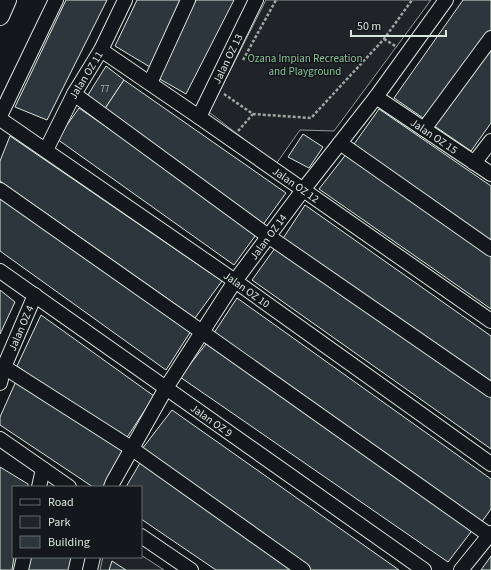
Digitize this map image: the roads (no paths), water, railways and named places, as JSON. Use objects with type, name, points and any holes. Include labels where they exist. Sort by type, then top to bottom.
[{"type":"main road","points":[[0,16],[7,0]]},
{"type":"street","points":[[0,118],[56,0]]},
{"type":"street","name":"Jalan OZ 11","points":[[46,150],[74,94],[101,50],[125,0]]},
{"type":"street","points":[[150,83],[188,0]]},
{"type":"street","name":"Jalan OZ 13","points":[[199,117],[256,0]]},
{"type":"street","name":"Jalan OZ 14","points":[[112,486],[131,448],[166,388],[235,281],[303,190],[376,97],[446,0]]},
{"type":"street","points":[[424,130],[491,38]]},
{"type":"street","name":"Jalan OZ 12","points":[[101,50],[491,321]]},
{"type":"street","points":[[74,94],[268,236],[491,390]]},
{"type":"street","name":"Jalan OZ 15","points":[[376,97],[491,174]]},
{"type":"street","name":"Jalan OZ 10","points":[[0,118],[235,281],[491,464]]},
{"type":"street","points":[[474,164],[491,141]]},
{"type":"street","points":[[340,143],[491,249]]},
{"type":"street","points":[[0,190],[490,534],[461,570]]},
{"type":"street","name":"Jalan OZ 9","points":[[0,271],[424,570]]},
{"type":"street","name":"Jalan OZ 4","points":[[0,383],[2,367],[35,295]]},
{"type":"street","points":[[2,367],[131,448],[304,570]]},
{"type":"street","points":[[0,439],[68,486]]},
{"type":"street","points":[[39,486],[43,469]]},
{"type":"street","points":[[142,537],[191,570]]},
{"type":"street","points":[[21,570],[24,558]]},
{"type":"street","points":[[90,570],[93,558]]},
{"type":"park label","name":"Ozana Impian Recreation and Playground","points":[[305,64]]}]
